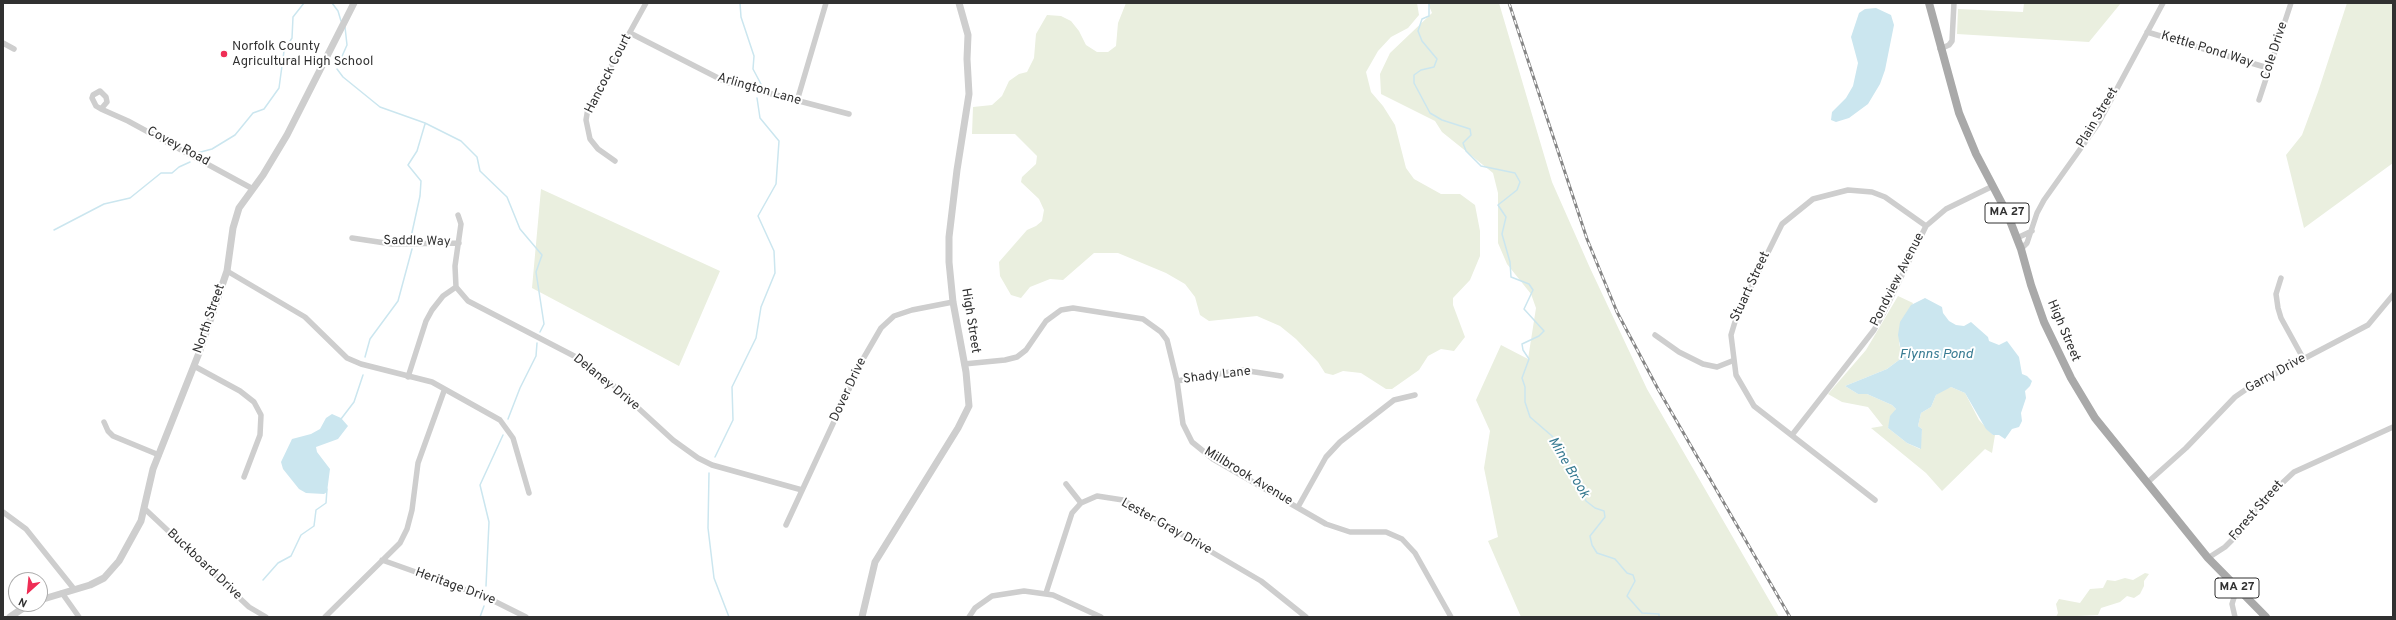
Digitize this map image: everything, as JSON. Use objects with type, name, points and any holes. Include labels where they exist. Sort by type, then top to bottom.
[{"type":"main road","name":"High Street","points":[[1929,3],[1940,49],[1959,113],[1976,154],[1993,186],[2017,238],[2044,322],[2071,378],[2095,418],[2208,558],[2266,617]]},
{"type":"street","name":"North Street","points":[[48,597],[98,582],[111,571],[133,537],[146,510],[151,477],[158,454],[194,366],[227,271],[234,225],[240,208],[287,135],[354,3]]},
{"type":"street","name":"Hancock Court","points":[[615,161],[598,149],[590,139],[586,120],[588,108],[646,3]]},
{"type":"street","points":[[797,101],[826,3]]},
{"type":"street","name":"High Street","points":[[862,617],[868,586],[880,551],[967,412],[969,400],[953,302],[949,237],[957,170],[970,94],[967,59],[968,35],[959,3]]},
{"type":"street","points":[[1940,49],[1949,45],[1952,41],[1954,3]]},
{"type":"street","name":"Plain Street","points":[[2021,249],[2027,243],[2040,206],[2098,124],[2163,3]]},
{"type":"street","name":"Cole Drive","points":[[2259,100],[2268,68],[2291,3]]},
{"type":"street","name":"Kettle Pond Way","points":[[2147,32],[2268,68]]},
{"type":"street","name":"Arlington Lane","points":[[630,33],[726,82],[849,114]]},
{"type":"street","points":[[3,43],[14,49]]},
{"type":"street","name":"Covey Road","points":[[101,109],[128,121],[253,188]]},
{"type":"street","name":"Pondview Avenue","points":[[1792,435],[1874,330],[1884,314],[1926,226],[1946,209],[1993,186]]},
{"type":"street","name":"Stuart Street","points":[[1875,500],[1754,406],[1739,382],[1732,361],[1731,335],[1736,315],[1782,224],[1802,207],[1826,194],[1859,190],[1885,197],[1926,226]]},
{"type":"street","points":[[408,377],[426,321],[432,310],[443,296],[456,287],[455,266],[461,224],[458,215]]},
{"type":"street","points":[[2017,238],[2032,231]]},
{"type":"street","name":"Saddle Way","points":[[352,238],[392,244],[459,243]]},
{"type":"street","points":[[227,271],[305,317],[347,358],[361,364],[432,382],[444,391],[500,420],[508,429],[513,438],[529,493]]},
{"type":"street","points":[[2281,278],[2276,294],[2278,308],[2281,318],[2303,358]]},
{"type":"street","name":"Delaney Drive","points":[[456,287],[468,300],[576,357],[613,385],[673,440],[698,458],[712,466],[802,490]]},
{"type":"street","name":"Garry Drive","points":[[2148,482],[2186,448],[2235,397],[2257,381],[2368,325],[2393,295]]},
{"type":"street","name":"Dover Drive","points":[[786,525],[863,359],[881,328],[894,316],[953,302]]},
{"type":"street","name":"Millbrook Avenue","points":[[964,364],[1005,360],[1017,357],[1026,350],[1046,321],[1053,314],[1061,310],[1073,308],[1133,316],[1152,324],[1167,340],[1177,381],[1184,424],[1192,442],[1213,459],[1338,529],[1386,532],[1402,539],[1415,553],[1451,617]]},
{"type":"street","points":[[1655,335],[1679,352],[1703,364],[1717,367],[1732,361]]},
{"type":"street","points":[[194,366],[240,392],[254,402],[261,415],[260,435],[244,477]]},
{"type":"street","name":"Shady Lane","points":[[1177,381],[1242,370],[1281,376]]},
{"type":"street","points":[[325,617],[400,543],[407,529],[412,510],[418,463],[444,391]]},
{"type":"street","points":[[1298,507],[1326,458],[1340,442],[1389,402],[1401,397],[1415,395]]},
{"type":"street","points":[[104,422],[108,431],[114,436],[158,454]]},
{"type":"street","name":"Forest Street","points":[[2208,558],[2226,547],[2238,534],[2262,502],[2294,472],[2393,426]]},
{"type":"street","points":[[1046,593],[1068,522],[1072,513],[1081,503],[1066,484]]},
{"type":"street","name":"Lester Gray Drive","points":[[1081,503],[1097,496],[1123,500],[1261,581],[1306,617]]},
{"type":"street","name":"Buckboard Drive","points":[[146,510],[249,607],[266,617]]},
{"type":"street","points":[[3,512],[26,529],[74,589]]},
{"type":"street","name":"Heritage Drive","points":[[382,560],[486,597],[526,617]]},
{"type":"street","points":[[2236,617],[2232,604],[2237,588]]},
{"type":"street","points":[[970,617],[975,608],[992,596],[1024,591],[1046,593],[1101,617]]},
{"type":"street","points":[[62,593],[79,617]]},
{"type":"green space","points":[[1126,3],[1417,3],[1419,15],[1408,28],[1391,37],[1378,51],[1366,72],[1371,92],[1383,106],[1395,125],[1406,168],[1414,179],[1441,194],[1460,194],[1475,205],[1480,231],[1480,256],[1470,280],[1453,298],[1453,305],[1465,337],[1454,351],[1441,349],[1428,356],[1419,370],[1392,389],[1386,389],[1361,373],[1343,371],[1333,375],[1325,373],[1318,362],[1296,339],[1280,326],[1257,316],[1209,321],[1200,315],[1195,297],[1185,284],[1166,273],[1118,253],[1094,253],[1063,280],[1050,279],[1030,287],[1021,298],[1011,295],[1000,276],[999,262],[1027,230],[1036,226],[1042,221],[1044,210],[1039,199],[1021,182],[1022,177],[1036,164],[1037,156],[1015,134],[972,134],[973,107],[992,105],[1002,96],[1009,81],[1019,74],[1027,72],[1034,58],[1036,34],[1047,15],[1061,16],[1071,21],[1079,31],[1086,45],[1097,52],[1108,52],[1116,46],[1118,23]]},
{"type":"green space","points":[[1428,3],[1499,3],[1552,182],[1590,268],[1647,389],[1779,617],[1521,617],[1488,541],[1498,537],[1484,468],[1490,431],[1476,400],[1501,345],[1528,359],[1536,308],[1531,294],[1507,264],[1498,243],[1498,193],[1493,173],[1442,132],[1435,121],[1381,94],[1380,74],[1390,53],[1432,13]]},
{"type":"green space","points":[[2024,3],[2121,3],[2089,42],[1957,34],[1958,9],[2023,12]]},
{"type":"green space","points":[[2347,3],[2393,3],[2393,163],[2304,228],[2286,155],[2302,135],[2318,92]]},
{"type":"green space","points":[[541,189],[720,271],[679,366],[532,288]]},
{"type":"green space","points":[[1898,296],[1913,303],[1899,343],[1901,351],[1899,360],[1887,369],[1845,386],[1858,394],[1867,394],[1892,405],[1896,409],[1888,428],[1907,443],[1920,449],[1922,429],[1918,426],[1921,413],[1931,407],[1936,395],[1942,390],[1951,387],[1965,393],[1979,420],[1993,435],[1995,435],[1992,453],[1985,449],[1942,491],[1926,473],[1871,428],[1883,426],[1868,407],[1842,402],[1828,394],[1866,350]]},
{"type":"green space","points":[[2145,573],[2149,574],[2144,581],[2144,586],[2140,594],[2134,598],[2127,596],[2120,602],[2101,608],[2098,615],[2056,617],[2058,613],[2056,604],[2059,599],[2080,603],[2090,589],[2103,588],[2107,580],[2115,581],[2125,578],[2133,580]]},
{"type":"water","points":[[1876,8],[1891,15],[1894,25],[1885,70],[1880,84],[1868,104],[1849,118],[1836,122],[1831,120],[1832,112],[1846,98],[1853,86],[1858,63],[1851,37],[1859,13],[1865,9]]},
{"type":"water","name":"Flynns Pond","points":[[1925,298],[1942,307],[1943,313],[1949,321],[1956,325],[1964,326],[1971,322],[1988,337],[1989,341],[1999,345],[2007,341],[2019,357],[2022,374],[2027,376],[2032,381],[2030,386],[2025,391],[2026,398],[2021,413],[2022,421],[2019,427],[2012,429],[2005,439],[1999,435],[1993,435],[1986,429],[1965,393],[1951,387],[1936,395],[1931,407],[1921,413],[1918,426],[1922,429],[1921,449],[1907,443],[1888,428],[1890,416],[1896,409],[1892,405],[1867,394],[1858,394],[1845,386],[1887,369],[1899,360],[1901,351],[1898,335],[1900,322],[1911,305]]},
{"type":"water","points":[[332,414],[341,418],[348,426],[338,439],[316,447],[317,452],[330,469],[327,492],[324,494],[306,493],[299,489],[283,469],[281,462],[292,439],[311,434],[320,429],[326,418]]},
{"type":"waterway","points":[[197,153],[212,149],[235,135],[253,113],[264,109],[279,88],[284,51],[292,38],[293,17],[304,3]]},
{"type":"waterway","points":[[332,3],[338,11],[341,21]]},
{"type":"waterway","points":[[740,3],[741,17],[754,56],[753,69],[762,86]]},
{"type":"waterway","name":"Mine Brook","points":[[1429,3],[1429,16],[1422,19],[1418,31],[1422,41],[1437,59],[1434,67],[1421,70],[1414,75],[1414,83],[1430,113],[1442,120],[1470,129],[1471,135],[1463,143],[1466,151],[1481,166],[1515,173],[1520,182],[1517,190],[1498,205],[1506,217],[1502,234],[1510,262],[1511,277],[1529,284],[1533,290],[1524,309],[1544,331],[1539,336],[1522,344],[1523,350],[1529,359],[1522,378],[1525,387],[1525,402],[1530,417],[1552,436],[1575,475],[1586,501],[1595,508],[1604,511],[1605,517],[1590,536],[1592,545],[1597,553],[1615,559],[1627,573],[1633,575],[1635,581],[1627,596],[1642,613],[1659,614],[1659,617]]},
{"type":"waterway","points":[[339,63],[347,45],[345,27]]},
{"type":"waterway","points":[[337,69],[343,77],[380,107],[425,123],[461,141],[477,157],[480,171],[507,197],[520,229],[542,255],[536,272],[544,324],[540,332]]},
{"type":"waterway","points":[[715,457],[733,420],[732,387],[756,338],[761,307],[775,273],[774,251],[758,216],[776,184],[779,141],[760,118],[757,98]]},
{"type":"waterway","points":[[411,237],[420,196],[421,181],[408,165],[417,151],[425,124]]},
{"type":"waterway","points":[[54,230],[104,204],[130,198],[161,173],[172,173],[179,167],[190,162]]},
{"type":"waterway","points":[[365,357],[370,339],[398,301],[412,249]]},
{"type":"waterway","points":[[508,419],[520,388],[536,356],[537,343]]},
{"type":"waterway","points":[[341,419],[354,402],[363,375]]},
{"type":"waterway","points":[[486,586],[489,522],[480,485],[503,435]]},
{"type":"waterway","points":[[709,473],[708,528],[714,578],[729,617]]},
{"type":"waterway","points":[[263,580],[278,563],[291,556],[301,535],[314,526],[316,510],[326,503],[327,489]]},
{"type":"waterway","points":[[480,617],[484,606]]},
{"type":"railway","points":[[1509,3],[1587,239],[1617,312],[1658,389],[1790,617]]},
{"type":"place","name":"Norfolk County Agricultural High School","points":[[224,54]]}]
